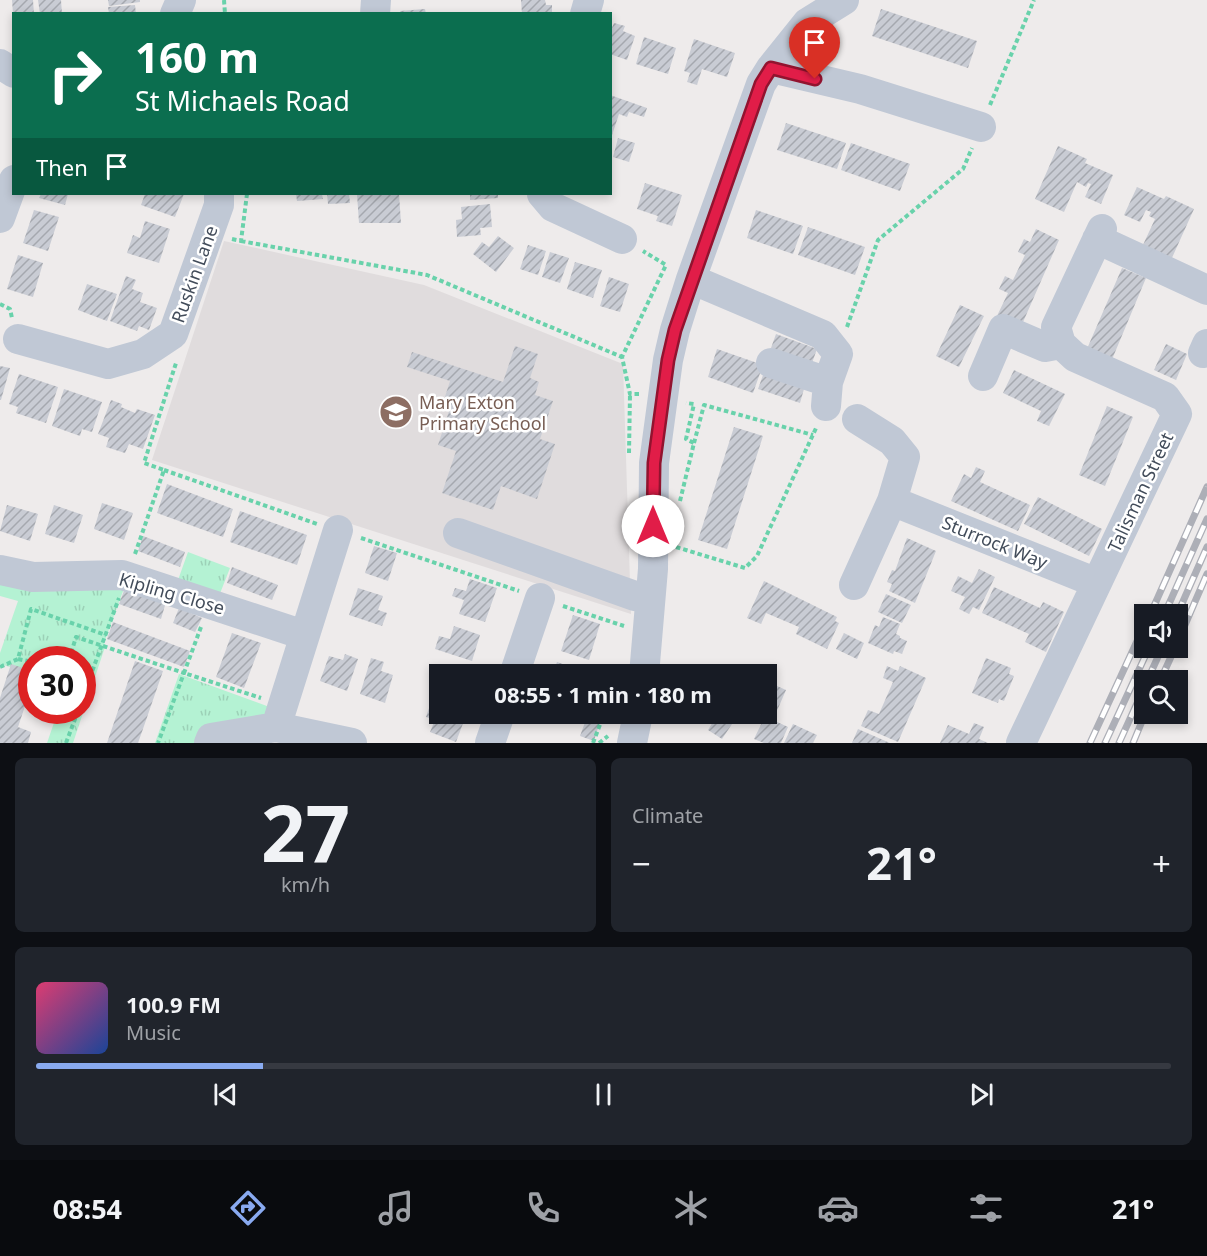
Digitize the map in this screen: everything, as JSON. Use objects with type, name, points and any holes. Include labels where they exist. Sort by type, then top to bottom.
[{"type":"street","points":[[645,664],[653,568],[654,463],[668,360],[675,330],[761,84],[807,23],[844,0]]},
{"type":"street","points":[[771,68],[860,89],[981,127]]},
{"type":"street","points":[[0,218],[12,185]]},
{"type":"street","name":"Ruskin Lane","points":[[18,339],[108,364],[143,354],[173,334],[219,205],[219,195]]},
{"type":"street","points":[[543,195],[554,207],[622,239]]},
{"type":"street","points":[[983,376],[1003,329],[1045,347],[1061,344],[1056,327],[1100,234],[1207,290]]},
{"type":"street","points":[[691,279],[823,335],[838,354],[827,394],[771,363]]},
{"type":"street","name":"Talisman Street","points":[[1021,743],[1177,414],[1165,397],[1075,357],[1061,344]]},
{"type":"street","points":[[854,585],[892,501],[905,457],[892,441],[857,419]]},
{"type":"street","name":"Sturrock Way","points":[[892,501],[1097,583]]},
{"type":"street","points":[[280,716],[338,530]]},
{"type":"street","points":[[458,533],[635,596],[650,599]]},
{"type":"street","name":"Kipling Close","points":[[0,570],[33,577],[127,576],[304,635]]},
{"type":"street","points":[[518,664],[540,598]]},
{"type":"street","points":[[208,743],[211,738],[280,716],[320,740],[352,743]]},
{"type":"street","points":[[490,743],[497,724]]},
{"type":"street","points":[[632,743],[636,724]]},
{"type":"path","points":[[838,354],[878,240],[963,169],[1034,0]]},
{"type":"path","points":[[241,241],[247,195]]},
{"type":"path","points":[[224,237],[427,275],[622,357]]},
{"type":"path","points":[[622,239],[666,265],[622,357],[630,394],[629,453]]},
{"type":"path","points":[[177,361],[144,463],[634,628]]},
{"type":"path","points":[[630,394],[645,394]]},
{"type":"path","points":[[671,545],[745,568],[757,556],[813,435],[827,394]]},
{"type":"path","points":[[677,401],[694,404],[686,439],[694,443]]},
{"type":"path","points":[[678,508],[704,405],[813,435]]},
{"type":"path","points":[[96,662],[164,470]]},
{"type":"path","points":[[158,743],[210,604]]},
{"type":"path","points":[[21,646],[31,609],[106,635]]},
{"type":"path","points":[[73,646],[76,637],[184,673],[280,716]]},
{"type":"path","points":[[0,668],[18,659]]},
{"type":"path","points":[[66,743],[73,724]]},
{"type":"path","points":[[594,743],[601,724]]},
{"type":"shaded area","name":"Mary Exton Primary School","points":[[224,241],[424,285],[623,364],[631,614],[152,460]]},
{"type":"green space","points":[[188,552],[230,568],[219,596],[178,580]]},
{"type":"green space","points":[[0,577],[126,583],[104,643],[105,647],[96,674],[96,646],[18,646],[18,669],[0,664],[0,653],[18,601],[0,596]]},
{"type":"green space","points":[[179,674],[275,709],[271,718],[201,743],[155,743]]},
{"type":"green space","points":[[54,724],[79,724],[73,743],[47,743]]},
{"type":"building","points":[[12,0],[33,0],[34,12],[13,12]]},
{"type":"building","points":[[38,0],[61,0],[62,12],[40,12]]},
{"type":"building","points":[[108,0],[140,0],[140,2],[109,6]]},
{"type":"building","points":[[521,0],[545,0],[546,5],[552,5],[552,12],[522,12]]},
{"type":"building","points":[[135,5],[136,12],[109,12],[108,7]]},
{"type":"building","points":[[425,9],[426,12],[400,12]]},
{"type":"building","points":[[881,9],[977,41],[968,68],[872,36]]},
{"type":"building","points":[[614,23],[625,26],[623,31],[635,36],[627,60],[612,55]]},
{"type":"building","points":[[644,37],[676,48],[668,74],[636,64]]},
{"type":"building","points":[[694,39],[735,53],[727,77],[702,69],[697,85],[687,82],[690,73],[684,71]]},
{"type":"building","points":[[612,96],[647,108],[644,117],[629,112],[627,117],[619,114],[612,135]]},
{"type":"building","points":[[786,123],[846,143],[837,169],[777,150]]},
{"type":"building","points":[[618,138],[635,143],[629,162],[613,157]]},
{"type":"building","points":[[851,143],[910,164],[900,191],[841,170]]},
{"type":"building","points":[[1058,146],[1087,159],[1085,163],[1113,175],[1101,204],[1085,197],[1091,184],[1088,183],[1086,187],[1077,182],[1064,212],[1035,199]]},
{"type":"building","points":[[645,183],[682,195],[672,226],[656,221],[658,216],[637,209]]},
{"type":"building","points":[[1137,187],[1164,199],[1166,196],[1194,209],[1171,260],[1142,247],[1155,219],[1149,216],[1151,212],[1146,210],[1140,222],[1124,215]]},
{"type":"building","points":[[40,195],[68,195],[65,205],[39,198]]},
{"type":"building","points":[[145,195],[184,195],[175,217],[141,205]]},
{"type":"building","points":[[296,195],[322,195],[323,199],[297,201]]},
{"type":"building","points":[[327,195],[349,195],[350,203],[328,204]]},
{"type":"building","points":[[357,195],[399,195],[401,223],[359,223]]},
{"type":"building","points":[[470,195],[498,195],[498,198],[470,200]]},
{"type":"building","points":[[490,204],[492,227],[480,228],[481,235],[457,237],[456,220],[462,219],[461,207]]},
{"type":"building","points":[[34,210],[59,217],[48,251],[23,243]]},
{"type":"building","points":[[756,210],[803,226],[793,254],[747,238]]},
{"type":"building","points":[[145,221],[170,229],[159,263],[127,253],[133,235],[140,238]]},
{"type":"building","points":[[808,227],[865,247],[855,275],[798,255]]},
{"type":"building","points":[[1036,229],[1059,240],[1020,329],[996,318],[1008,293],[999,289],[1005,276],[1013,280],[1025,255],[1018,252],[1024,239],[1030,242]]},
{"type":"building","points":[[498,236],[514,248],[496,272],[473,254],[482,242],[489,247]]},
{"type":"building","points":[[528,245],[546,251],[538,275],[520,269]]},
{"type":"building","points":[[550,252],[569,258],[560,283],[542,277]]},
{"type":"building","points":[[18,255],[43,263],[33,297],[7,289]]},
{"type":"building","points":[[575,262],[602,270],[593,298],[567,289]]},
{"type":"building","points":[[1122,268],[1146,278],[1108,369],[1083,358]]},
{"type":"building","points":[[126,276],[136,280],[132,289],[143,293],[140,302],[157,308],[149,330],[139,326],[137,331],[110,321]]},
{"type":"building","points":[[609,277],[629,284],[620,312],[600,306]]},
{"type":"building","points":[[87,284],[117,294],[107,321],[78,310]]},
{"type":"building","points":[[960,305],[984,316],[959,367],[936,356]]},
{"type":"building","points":[[776,334],[817,349],[812,363],[771,348]]},
{"type":"building","points":[[1166,344],[1187,354],[1176,380],[1154,370]]},
{"type":"building","points":[[515,346],[538,354],[530,378],[539,382],[535,395],[553,401],[540,439],[555,444],[537,499],[501,486],[493,510],[442,493],[456,451],[438,445],[450,408],[442,406],[450,381],[407,367],[412,352],[503,382]]},
{"type":"building","points":[[717,349],[763,365],[753,393],[708,377]]},
{"type":"building","points":[[0,366],[10,368],[1,400],[0,400]]},
{"type":"building","points":[[1014,370],[1065,394],[1049,426],[1037,421],[1041,411],[1003,393]]},
{"type":"building","points":[[19,374],[58,387],[46,423],[16,413],[18,407],[9,404]]},
{"type":"building","points":[[763,375],[804,389],[800,403],[758,389]]},
{"type":"building","points":[[64,389],[102,402],[92,432],[82,429],[80,436],[52,426]]},
{"type":"building","points":[[111,400],[135,413],[137,409],[155,415],[143,449],[129,444],[125,453],[106,447],[109,438],[98,434]]},
{"type":"building","points":[[1107,406],[1133,417],[1105,486],[1079,475]]},
{"type":"building","points":[[734,427],[763,436],[727,549],[698,540]]},
{"type":"building","points":[[976,467],[985,471],[980,482],[1030,505],[1018,531],[951,501],[964,474],[971,478]]},
{"type":"building","points":[[167,484],[233,509],[223,537],[157,513]]},
{"type":"building","points":[[1038,497],[1102,529],[1089,556],[1024,524]]},
{"type":"building","points":[[102,503],[133,513],[124,540],[94,529]]},
{"type":"building","points":[[7,505],[38,514],[30,541],[0,531]]},
{"type":"building","points":[[54,505],[83,515],[74,543],[45,534]]},
{"type":"building","points":[[240,511],[307,535],[297,565],[230,542]]},
{"type":"building","points":[[143,536],[185,552],[180,567],[138,551]]},
{"type":"building","points":[[907,538],[936,551],[915,603],[889,591],[892,584],[887,582],[892,570],[895,571]]},
{"type":"building","points":[[374,546],[397,553],[388,581],[365,573]]},
{"type":"building","points":[[232,567],[278,585],[272,600],[227,583]]},
{"type":"building","points":[[979,569],[995,577],[979,610],[973,607],[969,614],[959,609],[965,597],[951,591],[958,576],[972,583]]},
{"type":"building","points":[[470,579],[497,588],[485,622],[459,614],[464,600],[452,596],[455,588],[466,591]]},
{"type":"building","points":[[764,581],[837,617],[835,621],[839,623],[827,649],[796,634],[799,627],[766,613],[761,624],[747,618]]},
{"type":"building","points":[[994,587],[1040,608],[1043,602],[1064,612],[1046,652],[1025,642],[1029,634],[982,613]]},
{"type":"building","points":[[125,588],[166,602],[161,619],[119,604]]},
{"type":"building","points":[[358,588],[383,596],[378,610],[387,613],[382,626],[349,615]]},
{"type":"building","points":[[886,594],[911,605],[902,623],[878,612]]},
{"type":"building","points":[[179,608],[202,618],[195,632],[173,623]]},
{"type":"building","points":[[573,615],[600,624],[589,660],[561,651]]},
{"type":"building","points":[[883,617],[900,624],[896,634],[907,641],[902,654],[894,651],[893,654],[868,643],[875,625],[879,627]]},
{"type":"building","points":[[113,622],[190,651],[184,667],[107,639]]},
{"type":"building","points":[[454,626],[480,635],[472,661],[435,649],[439,636],[450,639]]},
{"type":"building","points":[[232,633],[261,643],[244,688],[216,677]]},
{"type":"building","points":[[844,633],[864,643],[857,659],[836,649]]},
{"type":"building","points":[[345,654],[358,659],[347,691],[320,681],[329,656],[343,660]]},
{"type":"building","points":[[371,658],[384,662],[381,671],[393,675],[385,703],[360,694]]},
{"type":"building","points":[[986,658],[1011,668],[1009,674],[1014,676],[1004,701],[999,699],[998,703],[972,693]]},
{"type":"building","points":[[135,661],[163,671],[138,743],[107,743]]},
{"type":"building","points":[[11,664],[18,666],[18,727],[31,732],[28,743],[0,743],[0,698]]},
{"type":"building","points":[[887,666],[898,671],[900,666],[926,678],[898,742],[861,726],[868,710],[879,714],[893,682],[883,678]]},
{"type":"building","points":[[777,686],[786,690],[777,711]]},
{"type":"building","points":[[777,722],[788,727],[781,743],[764,743],[754,739],[761,724],[777,724]]},
{"type":"building","points":[[974,723],[984,727],[979,739],[988,743],[940,743],[948,725],[969,734]]},
{"type":"building","points":[[433,724],[463,724],[456,742],[430,732]]},
{"type":"building","points":[[584,724],[599,724],[594,741],[580,736]]},
{"type":"building","points":[[712,724],[732,724],[722,739],[708,730]]},
{"type":"building","points":[[793,724],[817,735],[813,743],[784,743]]},
{"type":"building","points":[[858,729],[890,743],[852,743]]},
{"type":"railway","points":[[1155,604],[1207,487]]},
{"type":"railway","points":[[1169,604],[1207,519]]},
{"type":"railway","points":[[1182,604],[1207,547]]},
{"type":"railway","points":[[1188,618],[1207,574]]},
{"type":"railway","points":[[1090,743],[1134,648]]},
{"type":"railway","points":[[1105,743],[1144,658]]},
{"type":"railway","points":[[1152,670],[1157,658]]},
{"type":"railway","points":[[1165,670],[1170,658]]},
{"type":"railway","points":[[1119,743],[1134,710]]},
{"type":"railway","points":[[1133,743],[1141,724]]},
{"type":"place","name":"Mary Exton Primary School","points":[[396,412]]},
{"type":"route","points":[[653,526],[654,463],[668,360],[675,330],[761,84],[771,68],[815,79]]}]
